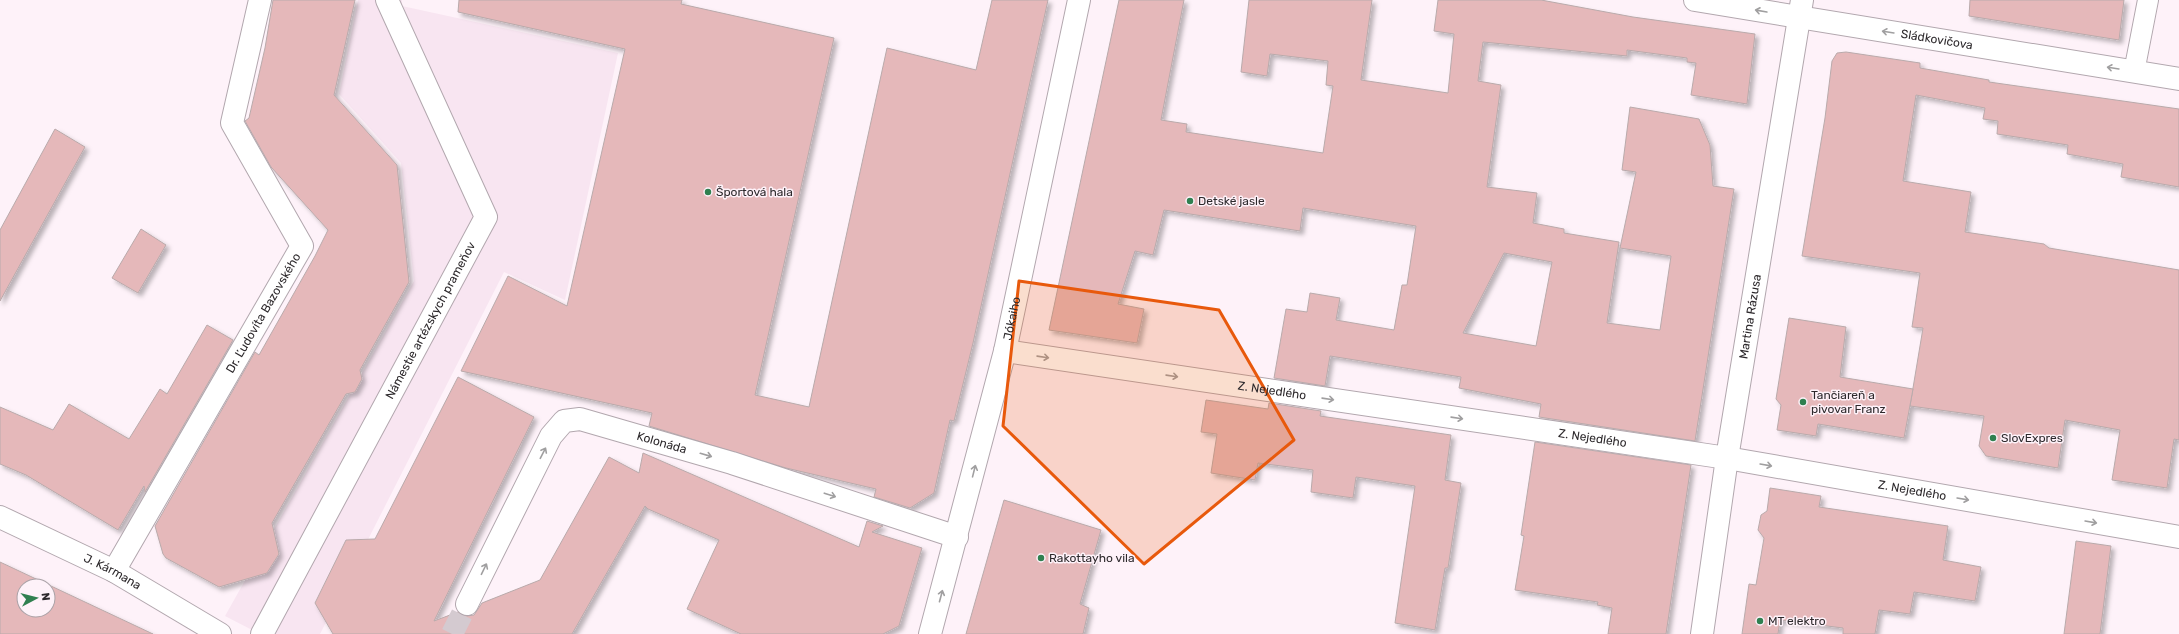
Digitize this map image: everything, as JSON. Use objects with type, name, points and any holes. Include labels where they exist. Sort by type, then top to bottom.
[{"type":"street","name":"Dr. Ľudovíta Bazovského","points":[[114,570],[302,246],[232,123],[260,0]]},
{"type":"street","name":"Námestie artézskych prameňov","points":[[262,634],[486,217],[387,0]]},
{"type":"street","name":"Jókaiho","points":[[930,634],[957,537],[1005,351],[1079,0]]},
{"type":"street","name":"Sládkovičova","points":[[1695,0],[1801,9],[2134,72],[2179,79]]},
{"type":"street","name":"Martina Rázusa","points":[[1702,634],[1728,458],[1801,9]]},
{"type":"street","name":"Z. Nejedlého","points":[[1005,351],[1728,458],[2179,537]]},
{"type":"street","name":"Kolonáda","points":[[467,604],[551,436],[564,421],[580,419],[732,463],[957,537]]},
{"type":"street","name":"J. Kármana","points":[[0,517],[114,570],[220,634]]},
{"type":"lane","points":[[2134,72],[2148,0]]},
{"type":"highlighted area","points":[[1019,281],[1219,310],[1294,440],[1144,564],[1003,426]]},
{"type":"shaded area","points":[[358,0],[402,0],[402,6],[618,53],[565,300],[504,272],[320,634],[260,634],[225,616],[414,281],[401,163],[339,94]]},
{"type":"building","points":[[273,0],[355,0],[334,95],[397,165],[409,282],[360,370],[362,379],[355,392],[346,394],[272,523],[279,554],[267,573],[219,587],[166,558],[163,554],[155,526],[255,352],[259,355],[328,230],[271,167],[245,121],[249,118],[265,48]]},
{"type":"building","points":[[459,0],[682,0],[681,4],[834,38],[755,395],[809,407],[887,48],[976,70],[992,0],[1048,0],[973,343],[954,421],[950,420],[934,493],[910,508],[874,497],[876,489],[786,468],[649,426],[652,413],[461,371],[508,276],[567,306],[625,49],[458,12]]},
{"type":"building","points":[[1119,0],[1184,0],[1161,120],[1187,124],[1186,132],[1323,153],[1333,86],[1326,85],[1328,61],[1270,54],[1267,76],[1241,72],[1249,0],[1372,0],[1361,80],[1448,93],[1454,34],[1434,31],[1438,0],[1541,0],[1633,17],[1755,34],[1747,104],[1691,95],[1696,63],[1687,62],[1687,58],[1627,50],[1627,56],[1483,42],[1478,81],[1501,85],[1487,187],[1537,193],[1533,223],[1564,229],[1564,233],[1619,242],[1607,323],[1660,330],[1671,256],[1620,248],[1636,172],[1622,170],[1630,107],[1699,119],[1710,145],[1713,186],[1734,189],[1695,441],[1539,417],[1541,404],[1459,388],[1461,377],[1330,356],[1325,386],[1274,378],[1286,309],[1307,312],[1310,293],[1340,298],[1336,320],[1394,330],[1402,285],[1407,285],[1416,226],[1303,208],[1300,231],[1164,210],[1153,255],[1135,251],[1118,304],[1144,309],[1137,343],[1049,330]],"holes":[[[1504,253],[1552,262],[1536,346],[1463,333]]]},
{"type":"building","points":[[1970,0],[2124,0],[2119,40],[1969,16]]},
{"type":"building","points":[[1846,52],[1920,63],[1920,68],[1989,80],[1989,82],[2179,109],[2179,187],[2121,177],[2123,164],[2067,154],[2068,145],[1997,134],[1998,121],[1983,119],[1985,108],[1916,95],[1903,181],[1971,192],[1965,232],[2044,244],[2049,248],[2179,270],[2179,440],[2174,439],[2167,488],[2112,480],[2120,430],[2065,420],[2058,468],[1986,456],[1979,446],[1984,416],[1910,406],[1923,328],[1912,327],[1920,273],[1802,256],[1825,118],[1832,61],[1837,53]]},
{"type":"building","points":[[55,129],[85,147],[0,301],[0,230]]},
{"type":"building","points":[[141,229],[166,245],[138,293],[112,278]]},
{"type":"building","points":[[1789,318],[1846,327],[1840,377],[1913,389],[1904,438],[1818,424],[1816,436],[1777,430],[1781,405],[1776,399]]},
{"type":"building","points":[[207,325],[233,340],[145,492],[144,486],[118,530],[26,475],[0,464],[0,407],[53,430],[69,404],[129,439],[160,389],[167,394]]},
{"type":"building","points":[[458,377],[534,417],[434,621],[458,612],[467,616],[474,615],[482,603],[540,580],[609,457],[639,473],[643,453],[859,547],[867,521],[883,526],[872,532],[922,548],[899,626],[883,634],[741,634],[687,609],[719,540],[648,509],[645,506],[572,634],[333,634],[315,603],[346,540],[375,539]]},
{"type":"building","points":[[1206,400],[1268,409],[1269,403],[1321,411],[1320,416],[1451,435],[1445,480],[1461,483],[1448,568],[1445,568],[1435,630],[1395,623],[1415,486],[1356,477],[1353,498],[1311,492],[1313,470],[1258,463],[1255,480],[1211,473],[1217,434],[1201,432]]},
{"type":"building","points":[[1535,442],[1691,465],[1666,634],[1608,634],[1612,608],[1597,605],[1598,602],[1515,590],[1524,536],[1521,535]]},
{"type":"building","points":[[1770,488],[1821,496],[1819,507],[1948,526],[1943,560],[1981,567],[1975,601],[1914,592],[1910,614],[1879,610],[1875,634],[1843,634],[1843,628],[1780,620],[1778,634],[1742,634],[1749,584],[1756,585],[1764,538],[1758,530],[1761,515],[1767,511]]},
{"type":"building","name":"Rakottayho vila","points":[[1004,500],[1101,530],[1080,604],[1089,608],[1083,634],[966,634]]},
{"type":"building","points":[[2076,541],[2111,546],[2100,634],[2064,634]]},
{"type":"building","points":[[0,562],[34,578],[16,578],[16,618],[56,618],[56,588],[153,634],[0,634]]},
{"type":"tunnel","points":[[452,634],[467,604]]},
{"type":"place","name":"Športová hala","points":[[708,192]]},
{"type":"place","name":"Detské jasle","points":[[1190,201]]},
{"type":"place","name":"Tančiareň a pivovar Franz","points":[[1803,402]]},
{"type":"place","name":"SlovExpres","points":[[1993,438]]},
{"type":"place","name":"Rakottayho vila","points":[[1041,558]]},
{"type":"place","name":"MT elektro","points":[[1760,621]]}]
